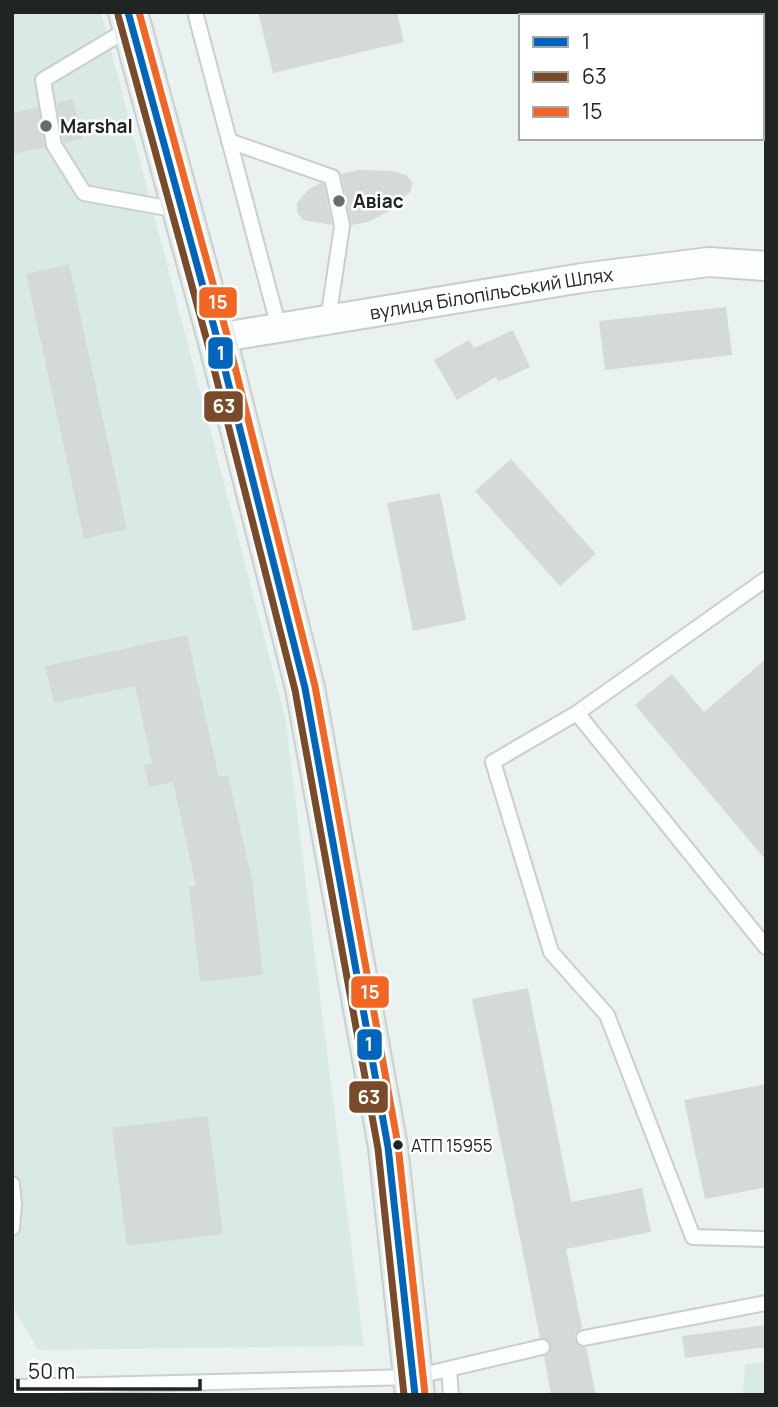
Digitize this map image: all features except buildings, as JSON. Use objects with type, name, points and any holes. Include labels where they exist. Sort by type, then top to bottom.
[{"type":"main road","points":[[130,20],[218,338],[305,688],[388,1147],[426,1380]]},
{"type":"street","name":"вулиця Білопільський Шлях","points":[[218,338],[658,268],[709,262],[766,266]]},
{"type":"lane","points":[[195,12],[279,328]]},
{"type":"lane","points":[[130,20],[43,80],[54,145],[84,193],[183,211]]},
{"type":"lane","points":[[229,141],[332,177],[342,226],[328,320]]},
{"type":"lane","points":[[766,579],[577,713],[493,762],[551,952],[607,1014],[692,1237],[766,1239]]},
{"type":"lane","points":[[577,713],[766,947]]},
{"type":"lane","points":[[12,1184],[15,1203],[12,1228]]},
{"type":"lane","points":[[584,1338],[766,1303]]},
{"type":"lane","points":[[13,1386],[426,1380],[542,1347]]},
{"type":"lane","points":[[426,1380],[451,1395]]},
{"type":"shaded area","points":[[12,12],[101,12],[285,717],[364,1346],[38,1350],[12,1305]]},
{"type":"shaded area","points":[[766,1362],[766,1395],[743,1395],[745,1364]]},
{"type":"transit line","name":"1","points":[[128,12],[217,338],[305,688],[388,1147],[415,1395]]},
{"type":"transit line","name":"15","points":[[139,12],[227,335],[315,686],[398,1145],[425,1394]]},
{"type":"transit line","name":"63","points":[[118,15],[207,341],[295,690],[378,1149],[404,1395]]},
{"type":"place","name":"Marshal","points":[[46,126]]},
{"type":"place","name":"Авіас","points":[[339,201]]},
{"type":"place","name":"АТП 15955","points":[[398,1145]]}]
